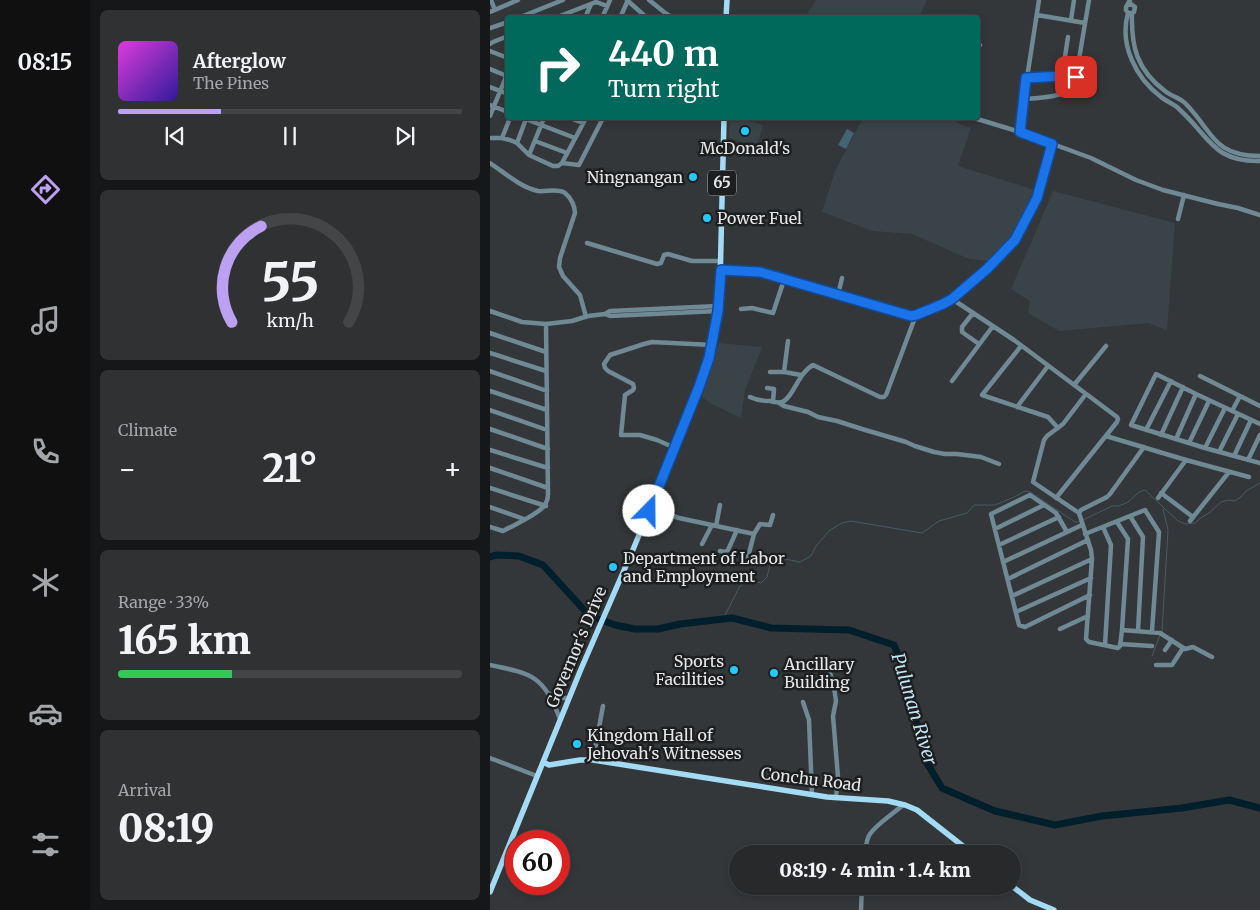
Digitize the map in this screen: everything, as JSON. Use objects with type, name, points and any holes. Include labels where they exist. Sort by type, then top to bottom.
[{"type":"main road","points":[[726,15],[727,0]]},
{"type":"main road","name":"Governor's Drive","points":[[490,892],[588,652],[675,448],[699,387],[712,345],[718,308],[721,270],[724,120]]},
{"type":"main road","name":"Conchu Road","points":[[543,762],[549,765],[593,760],[836,798],[888,801],[917,810],[962,845]]},
{"type":"main road","points":[[1021,893],[1030,900],[1054,910]]},
{"type":"street","points":[[490,0],[492,11],[516,0]]},
{"type":"street","points":[[526,15],[563,0]]},
{"type":"street","points":[[603,15],[610,0]]},
{"type":"street","points":[[621,15],[628,0],[644,15]]},
{"type":"street","points":[[1071,20],[1074,0]]},
{"type":"street","points":[[1026,78],[1076,77],[1089,0]]},
{"type":"street","points":[[1137,0],[1134,12],[1130,13],[1126,24],[1126,36],[1135,69],[1147,85],[1163,99],[1178,108],[1212,146],[1225,152],[1260,156]]},
{"type":"street","points":[[651,1],[668,15]]},
{"type":"street","points":[[1020,132],[1038,1]]},
{"type":"street","points":[[562,15],[597,2],[607,6]]},
{"type":"street","points":[[1135,7],[1129,2],[1126,9],[1130,13],[1134,48],[1141,66],[1153,82],[1167,93],[1184,102],[1230,158],[1260,161]]},
{"type":"street","points":[[586,15],[591,4]]},
{"type":"street","points":[[569,15],[571,11]]},
{"type":"street","points":[[637,15],[639,11]]},
{"type":"street","points":[[1036,15],[1085,22]]},
{"type":"street","points":[[490,28],[505,23]]},
{"type":"street","points":[[1062,76],[1068,37]]},
{"type":"street","points":[[490,44],[505,38]]},
{"type":"street","points":[[490,51],[505,57]]},
{"type":"street","points":[[490,69],[505,73]]},
{"type":"street","points":[[1024,99],[1062,94],[1075,87],[1084,72]]},
{"type":"street","points":[[490,116],[492,106],[505,79]]},
{"type":"street","points":[[490,87],[505,93]]},
{"type":"street","points":[[492,106],[505,111]]},
{"type":"street","points":[[502,138],[509,120]]},
{"type":"street","points":[[517,144],[524,120]]},
{"type":"street","points":[[530,120],[576,138]]},
{"type":"street","points":[[529,155],[543,120]]},
{"type":"street","points":[[575,120],[583,123]]},
{"type":"street","points":[[490,138],[510,140],[529,155],[553,166],[558,166],[562,163],[585,120]]},
{"type":"street","points":[[562,163],[579,165],[602,120]]},
{"type":"street","points":[[980,120],[1091,158],[1136,180],[1163,190],[1238,208],[1260,216]]},
{"type":"street","points":[[535,141],[567,153]]},
{"type":"street","points":[[721,270],[760,272],[911,316],[916,315],[952,299],[987,269],[1015,240],[1037,198],[1052,144]]},
{"type":"street","points":[[490,163],[522,185],[545,192],[561,191],[571,200],[575,213],[559,266],[563,276],[580,295],[586,317]]},
{"type":"street","points":[[1178,219],[1184,195]]},
{"type":"street","points":[[587,243],[656,264],[661,263],[664,256],[668,254],[692,261],[721,258]]},
{"type":"street","points":[[838,294],[842,278]]},
{"type":"street","points":[[741,309],[752,308],[773,313],[784,280]]},
{"type":"street","points":[[952,299],[1021,346],[1117,417],[1118,419],[1106,436],[1056,498]]},
{"type":"street","points":[[490,311],[522,322],[546,324],[604,314],[610,316],[718,308]]},
{"type":"street","points":[[973,313],[962,328],[962,332],[979,344]]},
{"type":"street","points":[[750,397],[775,402],[784,401],[801,375],[811,366],[815,365],[884,397],[916,315]]},
{"type":"street","points":[[490,527],[503,531],[546,506],[548,497],[548,449],[546,324]]},
{"type":"street","points":[[952,381],[993,326]]},
{"type":"street","points":[[490,334],[546,352]]},
{"type":"street","points":[[784,372],[788,340]]},
{"type":"street","points":[[675,448],[640,434],[621,435],[625,395],[634,388],[633,384],[608,371],[604,364],[610,355],[652,342],[712,345]]},
{"type":"street","points":[[1021,346],[982,395],[1048,418],[1058,428]]},
{"type":"street","points":[[1074,385],[1106,346]]},
{"type":"street","points":[[490,353],[546,371]]},
{"type":"street","points":[[1017,407],[1048,366]]},
{"type":"street","points":[[490,371],[547,391]]},
{"type":"street","points":[[770,372],[801,375]]},
{"type":"street","points":[[1260,424],[1156,374],[1131,426],[1260,463]]},
{"type":"street","points":[[1200,376],[1260,406]]},
{"type":"street","points":[[1146,430],[1171,381]]},
{"type":"street","points":[[1161,435],[1183,387]]},
{"type":"street","points":[[768,388],[774,390],[775,402]]},
{"type":"street","points":[[490,391],[547,410]]},
{"type":"street","points":[[1081,519],[1033,482],[1044,440],[1062,424],[1086,394]]},
{"type":"street","points":[[1176,439],[1196,394]]},
{"type":"street","points":[[1232,411],[1240,396]]},
{"type":"street","points":[[1189,443],[1209,401]]},
{"type":"street","points":[[775,402],[934,452],[982,456],[999,464]]},
{"type":"street","points":[[1205,448],[1225,408]]},
{"type":"street","points":[[490,410],[547,430]]},
{"type":"street","points":[[1219,452],[1238,414]]},
{"type":"street","points":[[1234,456],[1251,420]]},
{"type":"street","points":[[490,429],[548,449]]},
{"type":"street","points":[[1248,460],[1260,435]]},
{"type":"street","points":[[1106,436],[1250,477]]},
{"type":"street","points":[[1117,522],[1128,539],[1122,630],[1118,648],[1089,642],[1086,638],[1092,559],[1081,519],[1081,510],[1110,494],[1144,447]]},
{"type":"street","points":[[490,450],[548,468]]},
{"type":"street","points":[[1186,460],[1159,495],[1192,519],[1229,472]]},
{"type":"street","points":[[490,468],[548,488]]},
{"type":"street","points":[[490,488],[546,506]]},
{"type":"street","points":[[1067,532],[1056,513],[1030,495],[991,514],[1019,625],[1025,627],[1090,595]]},
{"type":"street","points":[[995,529],[1044,504]]},
{"type":"street","points":[[702,544],[714,525],[720,505]]},
{"type":"street","points":[[490,507],[524,519]]},
{"type":"street","points":[[650,508],[679,518],[754,534]]},
{"type":"street","points":[[1085,534],[1145,510],[1159,532],[1152,631]]},
{"type":"street","points":[[747,561],[754,534],[760,524],[770,525],[773,515]]},
{"type":"street","points":[[1130,516],[1143,537],[1138,630]]},
{"type":"street","points":[[999,545],[1059,517]]},
{"type":"street","points":[[1004,562],[1067,532],[1081,519]]},
{"type":"street","points":[[1103,527],[1110,545],[1105,645]]},
{"type":"street","points":[[720,551],[727,551],[737,530]]},
{"type":"street","points":[[1008,579],[1088,540]]},
{"type":"street","points":[[1012,596],[1092,559]]},
{"type":"street","points":[[1016,612],[1091,578]]},
{"type":"street","points":[[1060,629],[1088,616]]},
{"type":"street","points":[[1122,630],[1162,633],[1183,648],[1192,647],[1212,657]]},
{"type":"street","points":[[1165,650],[1172,640]]},
{"type":"street","points":[[1120,644],[1152,646]]},
{"type":"street","points":[[1156,665],[1172,665],[1183,648]]},
{"type":"street","points":[[490,665],[514,670],[536,679],[548,693],[560,720]]},
{"type":"street","points":[[828,668],[833,681],[836,701],[833,716],[838,777],[836,798]]},
{"type":"street","points":[[548,693],[559,698],[569,698]]},
{"type":"street","points":[[803,702],[809,720],[812,794]]},
{"type":"street","points":[[593,760],[603,706]]},
{"type":"street","points":[[490,758],[537,776]]},
{"type":"street","points":[[866,845],[870,834],[904,805]]},
{"type":"street","points":[[861,910],[862,895]]},
{"type":"shaded area","points":[[816,0],[927,0],[920,15],[806,15]]},
{"type":"shaded area","name":"McDonald's","points":[[730,120],[746,120],[763,125],[757,147],[729,138]]},
{"type":"shaded area","points":[[862,120],[955,120],[959,124],[971,128],[958,166],[1035,190],[1011,241],[989,261],[969,259],[912,234],[872,231],[822,212],[835,171]]},
{"type":"shaded area","points":[[847,129],[854,133],[846,149],[838,145]]},
{"type":"shaded area","points":[[1053,191],[1175,223],[1167,330],[1148,323],[1059,331],[1028,313],[1030,301],[1011,289]]},
{"type":"shaded area","points":[[719,343],[762,347],[745,390],[741,418],[702,397]]},
{"type":"waterway","points":[[1083,520],[1112,506],[1119,506],[1128,502],[1139,492],[1145,490],[1178,521],[1186,524],[1195,523],[1221,502],[1235,501],[1246,491],[1260,483]]},
{"type":"waterway","points":[[723,619],[740,586],[751,581],[761,583],[767,577],[770,565],[776,559],[800,562],[811,556],[816,546],[830,530],[842,523],[851,521],[922,533],[939,521],[967,513],[974,505],[995,505],[1025,491],[1030,492],[1075,522],[1079,522]]},
{"type":"waterway","points":[[1162,632],[1168,530],[1163,509]]},
{"type":"waterway","name":"Pulunan River","points":[[490,557],[496,555],[519,556],[543,565],[586,612],[593,617],[615,625],[635,629],[658,629],[680,624],[732,618],[771,628],[849,630],[894,645],[904,670],[925,760],[942,788],[995,811],[1055,825],[1102,816],[1182,808],[1229,800],[1260,808]]},
{"type":"waterway","points":[[1152,656],[1160,635]]},
{"type":"place","name":"McDonald's","points":[[745,131]]},
{"type":"place","name":"Ningnangan","points":[[693,177]]},
{"type":"place","name":"Power Fuel","points":[[707,218]]},
{"type":"place","name":"Department of Labor and Employment","points":[[613,567]]},
{"type":"place","name":"Sports Facilities","points":[[734,670]]},
{"type":"place","name":"Ancillary Building","points":[[774,673]]},
{"type":"place","name":"Kingdom Hall of Jehovah's Witnesses","points":[[577,744]]},
{"type":"route","points":[[649,511],[709,358],[718,311],[721,270],[760,272],[911,316],[943,304],[952,299],[987,269],[1015,240],[1037,198],[1052,144],[1020,132],[1026,78],[1076,77]]}]
